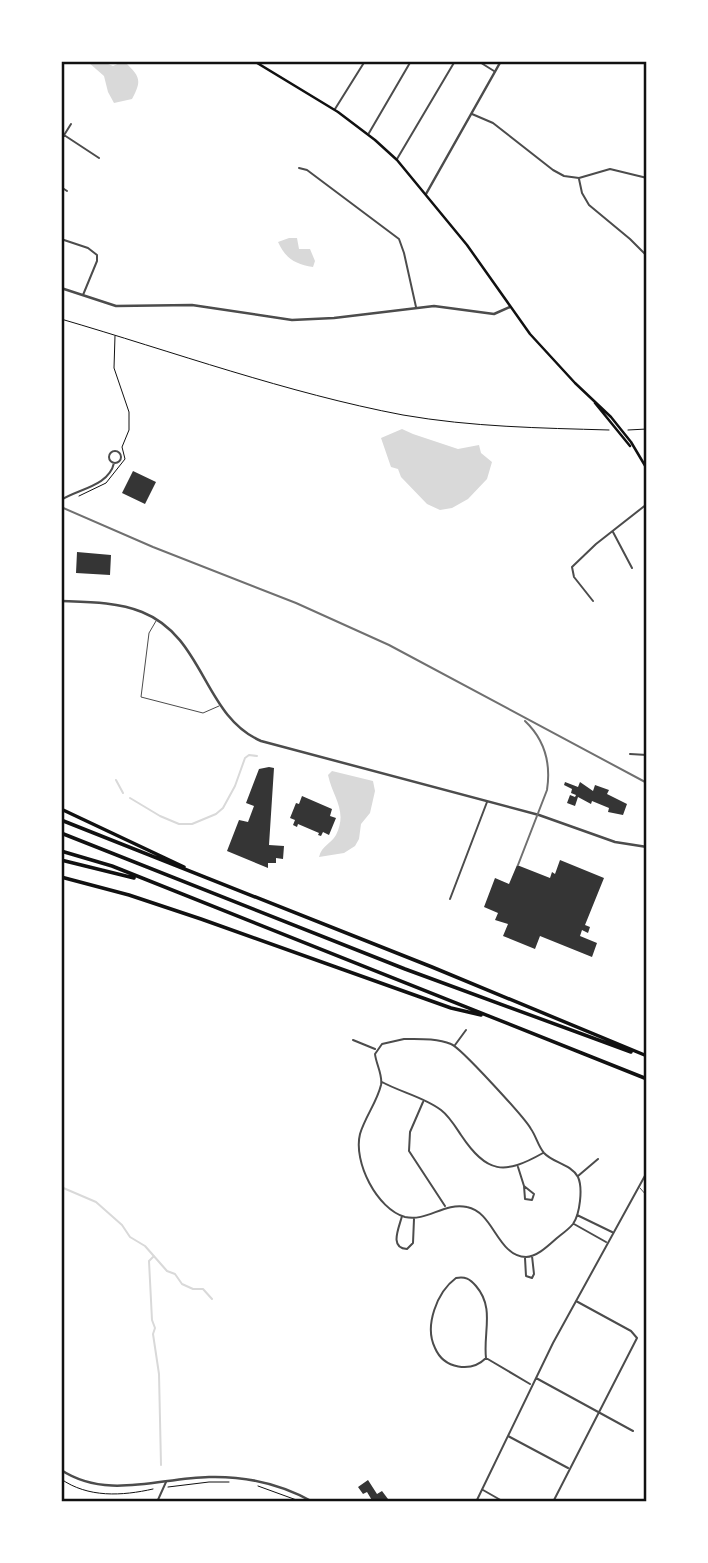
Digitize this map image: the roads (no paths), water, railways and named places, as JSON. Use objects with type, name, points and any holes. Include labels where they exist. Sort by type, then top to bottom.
[{"type":"highway","points":[[61,809],[165,856],[192,872]]},
{"type":"highway","points":[[61,820],[647,1057]]},
{"type":"highway","points":[[61,833],[419,975],[647,1057]]},
{"type":"highway","points":[[61,852],[99,862],[647,1079]]},
{"type":"highway","points":[[61,860],[146,881]]},
{"type":"highway","points":[[61,877],[136,897],[450,1008],[491,1017]]},
{"type":"main road","points":[[254,61],[335,109],[397,160],[467,245],[510,307],[548,355],[595,403],[647,469]]},
{"type":"main road","points":[[615,428],[626,432],[632,448]]},
{"type":"street","points":[[335,109],[365,61]]},
{"type":"street","points":[[368,134],[411,61]]},
{"type":"street","points":[[397,160],[455,61]]},
{"type":"street","points":[[478,61],[495,71]]},
{"type":"street","points":[[426,194],[501,61]]},
{"type":"street","points":[[471,114],[493,123],[559,174],[579,178],[600,170],[615,169],[647,178]]},
{"type":"street","points":[[61,140],[71,124]]},
{"type":"street","points":[[64,135],[99,158]]},
{"type":"street","points":[[299,168],[307,170],[401,242],[416,308]]},
{"type":"street","points":[[579,178],[582,193],[589,205],[647,256]]},
{"type":"street","points":[[61,187],[67,191]]},
{"type":"street","points":[[61,239],[88,248],[97,255],[82,296]]},
{"type":"street","points":[[61,288],[116,306],[192,305],[292,320],[441,306],[494,314],[510,307]]},
{"type":"street","points":[[61,500],[99,482],[113,468],[114,463]]},
{"type":"street","points":[[593,601],[574,578],[572,567],[647,504]]},
{"type":"street","points":[[612,531],[632,568]]},
{"type":"street","points":[[61,601],[120,606],[142,611],[157,619],[185,644],[221,705],[240,728],[261,741],[539,814],[610,841],[647,847]]},
{"type":"street","points":[[630,754],[647,755]]},
{"type":"street","points":[[450,900],[488,801]]},
{"type":"street","points":[[455,1046],[466,1030]]},
{"type":"street","points":[[404,1039],[435,1041],[455,1046],[528,1124],[543,1152],[572,1170],[578,1177],[577,1215],[573,1224],[532,1255],[525,1257],[516,1254],[504,1244],[488,1220],[478,1211],[460,1205],[414,1218],[402,1216],[388,1207],[370,1183],[360,1154],[360,1133],[382,1082],[376,1049],[382,1044],[404,1039]]},
{"type":"street","points":[[353,1040],[376,1049]]},
{"type":"street","points":[[382,1082],[443,1111],[471,1150],[483,1161],[496,1167],[517,1166],[543,1152]]},
{"type":"street","points":[[424,1101],[410,1132],[410,1151],[446,1207]]},
{"type":"street","points":[[578,1177],[597,1159]]},
{"type":"street","points":[[517,1166],[524,1186]]},
{"type":"street","points":[[476,1502],[535,1377],[647,1172]]},
{"type":"street","points":[[577,1215],[613,1233]]},
{"type":"street","points":[[402,1216],[396,1240],[399,1247],[404,1249],[413,1243],[414,1218]]},
{"type":"street","points":[[573,1224],[607,1243]]},
{"type":"street","points":[[525,1257],[526,1276],[532,1278],[532,1255]]},
{"type":"street","points":[[464,1277],[471,1281],[486,1301],[486,1358],[472,1367],[455,1366],[434,1347],[432,1324],[435,1308],[447,1286],[456,1278],[464,1277]]},
{"type":"street","points":[[552,1502],[637,1338],[631,1331],[575,1300]]},
{"type":"street","points":[[486,1358],[531,1385]]},
{"type":"street","points":[[535,1377],[633,1431]]},
{"type":"street","points":[[507,1435],[570,1469]]},
{"type":"street","points":[[61,1470],[85,1482],[103,1486],[207,1477],[246,1479],[283,1488],[313,1502]]},
{"type":"street","points":[[157,1502],[166,1482]]},
{"type":"street","points":[[482,1489],[504,1502]]},
{"type":"lane","points":[[157,619],[149,633],[141,697],[203,713],[221,705]]},
{"type":"lane","points":[[639,1186],[647,1196]]},
{"type":"waterway","points":[[130,798],[179,824],[192,824],[216,814],[223,808],[235,786],[245,758],[249,755],[257,756]]},
{"type":"waterway","points":[[116,780],[123,793]]},
{"type":"waterway","points":[[61,1187],[96,1202],[122,1225],[130,1237],[145,1246],[167,1271],[175,1274],[182,1284],[193,1289],[203,1289],[212,1299]]},
{"type":"waterway","points":[[154,1256],[149,1261],[152,1320],[155,1328],[153,1334],[159,1374],[161,1465]]},
{"type":"railway","points":[[61,507],[153,547],[296,603],[389,645],[647,783]]},
{"type":"railway","points":[[518,865],[547,790],[548,780],[542,744],[525,721]]}]
